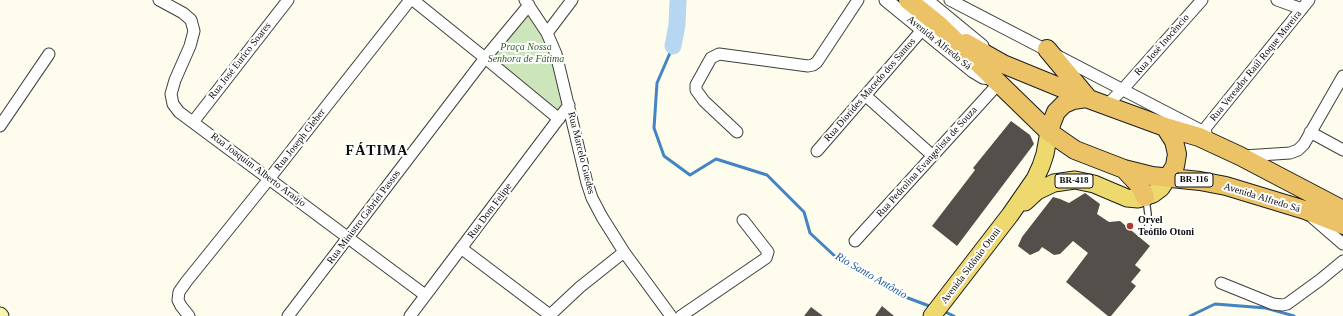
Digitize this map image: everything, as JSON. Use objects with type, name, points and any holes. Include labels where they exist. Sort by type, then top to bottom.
[{"type":"highway","name":"Avenida Alfredo Sá","points":[[908,0],[931,27]]},
{"type":"highway","name":"BR-116","points":[[931,27],[998,75],[1087,98]]},
{"type":"highway","points":[[1047,49],[1087,98]]},
{"type":"highway","name":"Avenida Alfredo Sá","points":[[998,75],[1049,132],[1075,150],[1124,169],[1152,176],[1200,181],[1226,186],[1305,210],[1343,224]]},
{"type":"highway","name":"Avenida Alfredo Sá","points":[[1087,98],[1165,126],[1201,134],[1220,147],[1342,209]]},
{"type":"highway","points":[[1049,132],[1056,112],[1064,104],[1073,100],[1087,98]]},
{"type":"highway","points":[[1165,126],[1174,141],[1177,154],[1168,177]]},
{"type":"highway","points":[[1168,177],[1201,134]]},
{"type":"highway","points":[[1124,169],[1140,186],[1145,197]]},
{"type":"main road","name":"BR-418","points":[[1010,215],[1035,179],[1045,154],[1049,132]]},
{"type":"main road","name":"BR-418","points":[[1010,215],[1036,191],[1054,183],[1075,180],[1094,184],[1127,198],[1138,199],[1145,197],[1168,177]]},
{"type":"main road","name":"Avenida Sidônio Otoni","points":[[932,316],[1010,215]]},
{"type":"street","name":"Rua Joaquim Alberto Araújo","points":[[159,0],[183,13],[191,20],[194,31],[190,46],[175,80],[171,94],[172,104],[179,112],[425,295]]},
{"type":"street","name":"Rua José Eurico Soares","points":[[193,122],[288,0]]},
{"type":"street","name":"Rua Joseph Gleber","points":[[189,316],[178,300],[179,292],[410,0]]},
{"type":"street","points":[[413,0],[559,119]]},
{"type":"street","points":[[547,33],[572,0]]},
{"type":"street","points":[[737,132],[704,101],[696,90],[696,85],[711,58],[719,54],[808,66],[813,65],[817,62],[858,0]]},
{"type":"street","name":"Avenida Alfredo Sá","points":[[886,0],[931,27]]},
{"type":"street","name":"Avenida Alfredo Sá","points":[[926,0],[993,55],[998,75]]},
{"type":"street","name":"Avenida Alfredo Sá","points":[[950,0],[1123,89],[1201,134]]},
{"type":"street","name":"Rua José Inocêncio","points":[[1107,105],[1202,0]]},
{"type":"street","points":[[1277,0],[1302,9]]},
{"type":"street","name":"Rua Vereador Raúl Roque Moreira","points":[[1201,134],[1310,0]]},
{"type":"street","name":"Rua Ministro Gabriel Passos","points":[[288,316],[527,3]]},
{"type":"street","name":"Rua Marcelo Guedes","points":[[527,3],[547,33],[558,60],[587,183],[592,198],[624,252],[671,316]]},
{"type":"street","name":"Rua Diorides Macedo dos Santos","points":[[817,151],[931,27]]},
{"type":"street","points":[[0,126],[49,54]]},
{"type":"street","name":"Rua Pedrolina Evangelista de Souza","points":[[855,241],[933,156],[998,75]]},
{"type":"street","points":[[1240,156],[1290,153],[1298,150],[1304,144],[1343,76]]},
{"type":"street","points":[[866,96],[933,156]]},
{"type":"street","name":"Rua Dom Felipe","points":[[410,316],[569,105]]},
{"type":"street","points":[[1310,132],[1343,150]]},
{"type":"street","points":[[1305,210],[1343,244]]},
{"type":"street","points":[[681,316],[766,258],[768,255],[768,252],[743,220]]},
{"type":"street","points":[[461,248],[550,316],[580,287],[624,252]]},
{"type":"street","points":[[1221,283],[1273,304],[1282,305],[1287,304],[1343,261]]},
{"type":"lane","points":[[1145,197],[1148,214],[1148,232]]},
{"type":"green space","name":"Praça Nossa Senhora de Fátima","points":[[527,9],[547,35],[566,100],[556,112],[488,57]]},
{"type":"building","points":[[1011,121],[1030,135],[1034,144],[957,246],[932,226],[975,170],[973,168]]},
{"type":"building","points":[[1085,193],[1100,204],[1097,214],[1109,222],[1120,221],[1150,246],[1135,265],[1141,270],[1131,282],[1136,286],[1111,316],[1108,316],[1066,282],[1088,253],[1073,241],[1060,254],[1054,255],[1042,247],[1039,251],[1030,255],[1018,246],[1022,237],[1053,197],[1069,203]]},
{"type":"building","points":[[882,306],[894,316],[875,316]]},
{"type":"building","points":[[811,307],[823,316],[804,316]]},
{"type":"waterway","name":"Rio Santo Antônio","points":[[673,46],[677,25],[678,0]]},
{"type":"waterway","name":"Rio Santo Antônio","points":[[673,46],[657,83],[654,128],[664,156],[690,175],[716,159],[767,175],[804,212],[810,233],[839,260],[908,298],[932,307]]},
{"type":"waterway","name":"Rio Santo Antônio","points":[[1190,316],[1215,304],[1266,308],[1294,316]]},
{"type":"waterway","name":"Rio Santo Antônio","points":[[943,311],[954,316]]},
{"type":"place","name":"Orvel Teófilo Otoni","points":[[1130,226]]},
{"type":"district","name":"FÁTIMA","points":[[377,151]]}]
